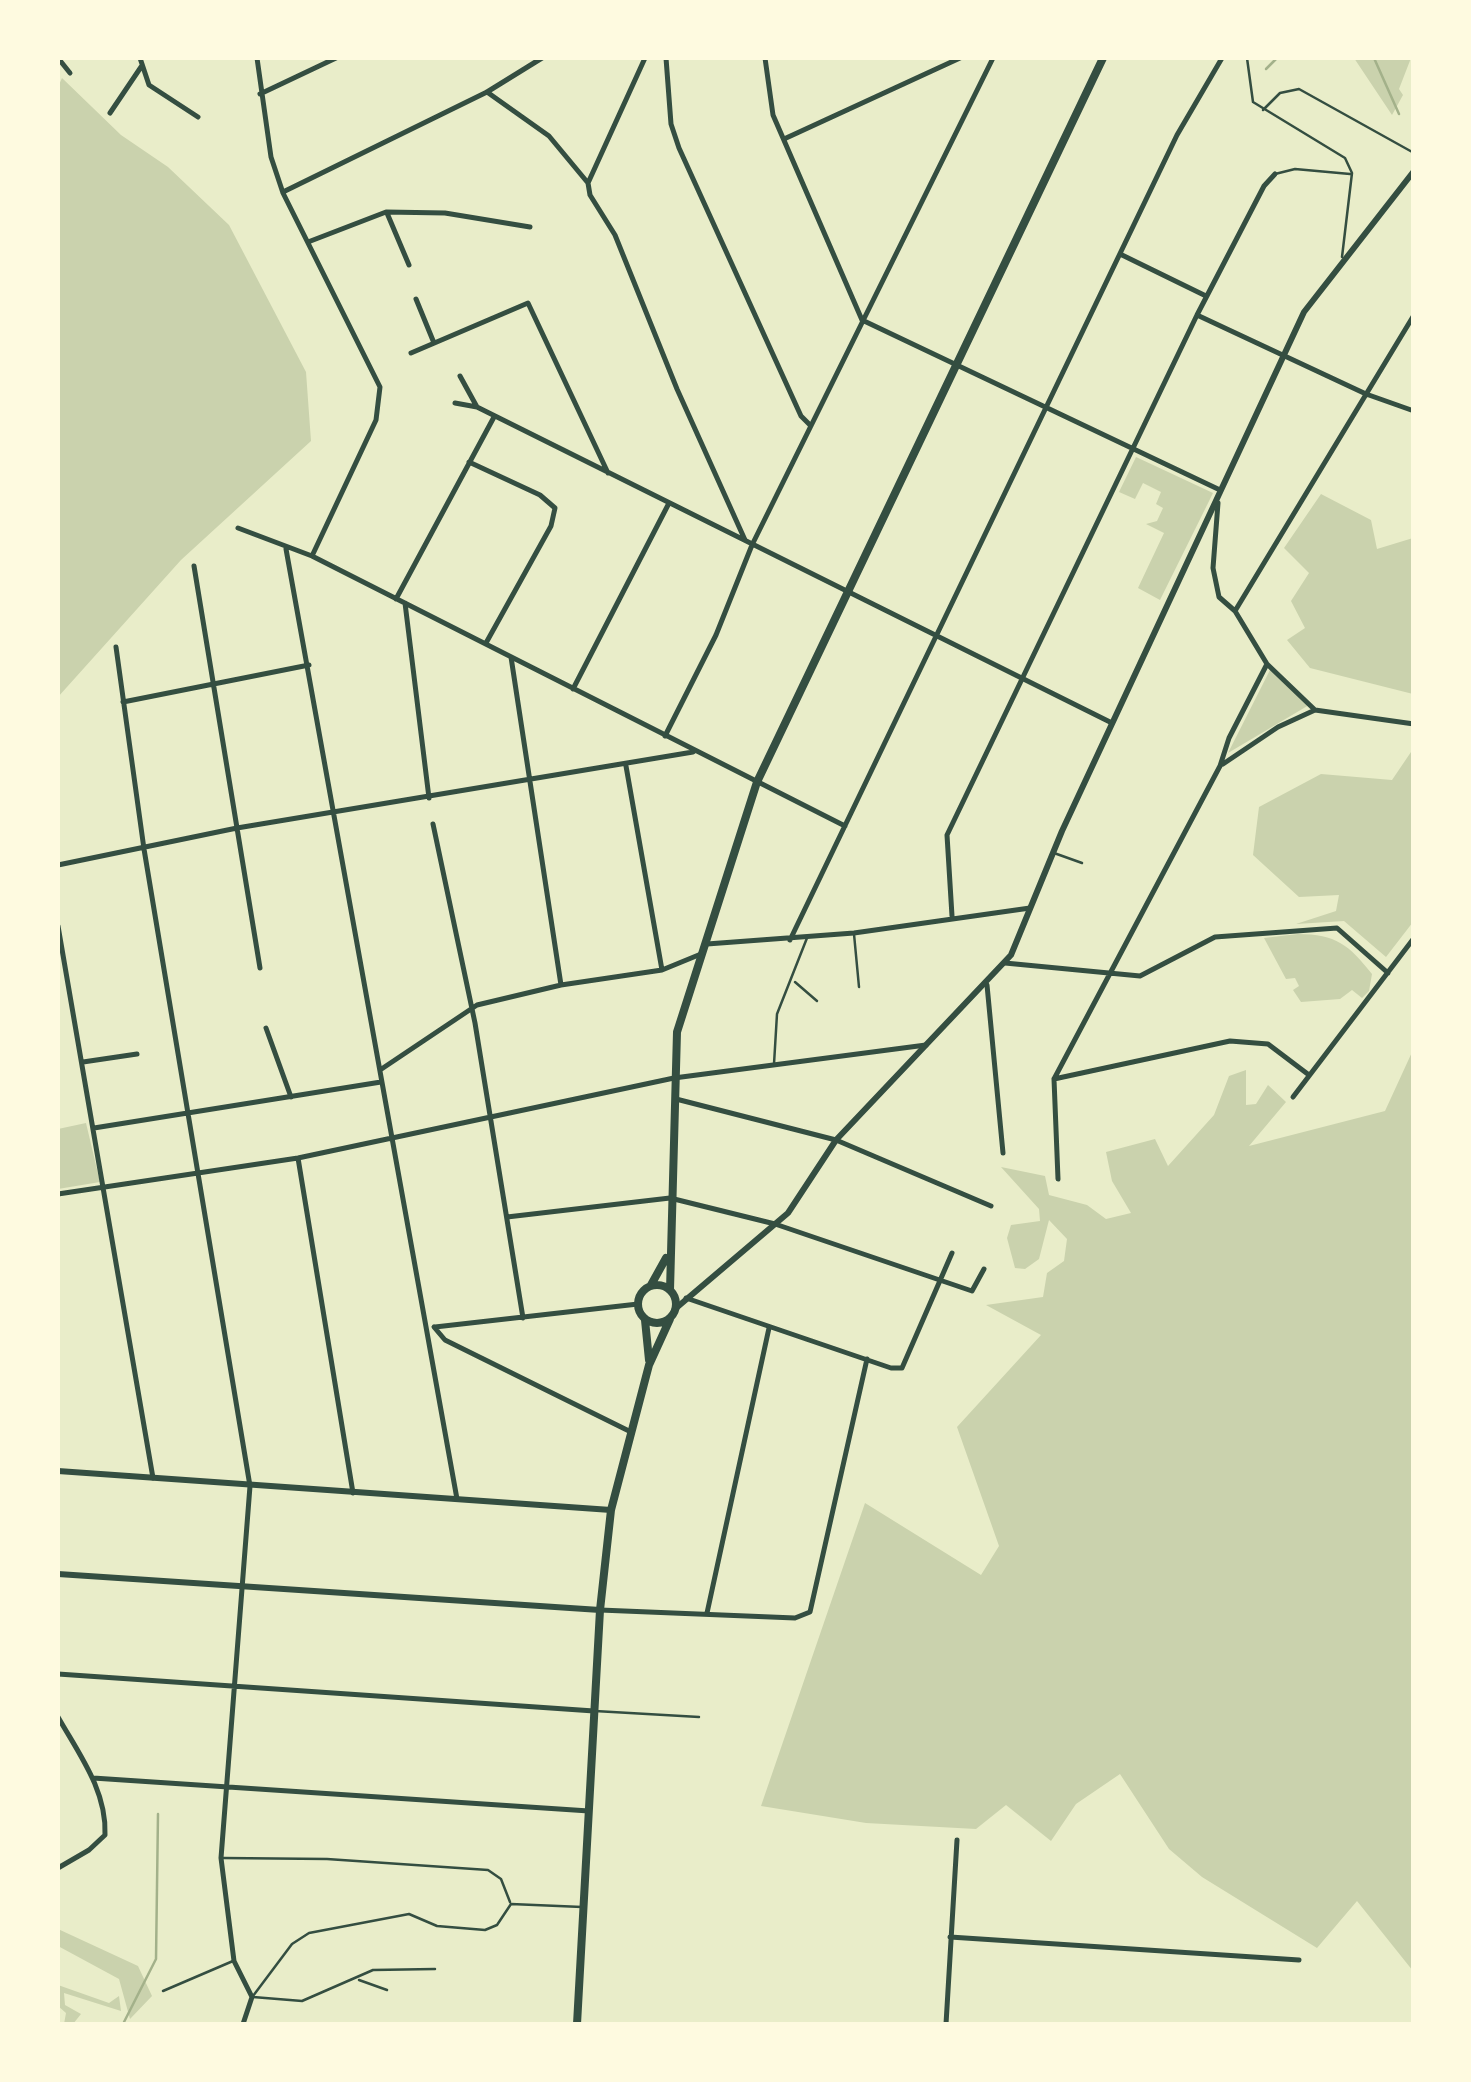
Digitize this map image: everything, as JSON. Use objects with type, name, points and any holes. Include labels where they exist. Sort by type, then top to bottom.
[{"type":"main road","points":[[578,2024],[600,1610],[611,1510],[649,1365],[675,1310],[669,1249],[677,1032],[757,782],[1102,58]]},
{"type":"main road","points":[[649,1365],[639,1296],[650,1286],[669,1249]]},
{"type":"main road","points":[[650,1286],[672,1292]]},
{"type":"main road","points":[[644,1319],[660,1324],[670,1318]]},
{"type":"street","points":[[58,58],[70,73]]},
{"type":"street","points":[[140,58],[149,85],[163,98],[198,117]]},
{"type":"street","points":[[257,58],[270,157],[282,192],[378,380],[376,420],[312,556]]},
{"type":"street","points":[[260,94],[336,58]]},
{"type":"street","points":[[282,192],[487,92],[542,58]]},
{"type":"street","points":[[588,183],[645,58]]},
{"type":"street","points":[[666,58],[671,124],[679,148],[800,416],[811,426]]},
{"type":"street","points":[[765,58],[766,85],[784,139],[862,320],[1223,491]]},
{"type":"street","points":[[784,139],[960,58]]},
{"type":"street","points":[[665,736],[716,634],[749,544],[994,58]]},
{"type":"street","points":[[790,940],[1177,135],[1222,58]]},
{"type":"street","points":[[110,113],[141,67]]},
{"type":"street","points":[[487,92],[549,136],[588,183],[615,234],[749,544]]},
{"type":"street","points":[[675,1310],[788,1213],[836,1140],[1004,963],[1283,355],[1316,293],[1414,170]]},
{"type":"street","points":[[952,916],[947,834],[1197,314],[1264,186],[1275,174]]},
{"type":"street","points":[[308,242],[386,212],[446,212],[530,227]]},
{"type":"street","points":[[386,212],[409,266]]},
{"type":"street","points":[[1120,254],[1206,296]]},
{"type":"street","points":[[416,300],[434,343]]},
{"type":"street","points":[[411,353],[528,303],[610,476]]},
{"type":"street","points":[[1197,314],[1366,394],[1414,411]]},
{"type":"street","points":[[1235,610],[1414,315]]},
{"type":"street","points":[[460,376],[477,408]]},
{"type":"street","points":[[455,404],[477,408],[1114,724]]},
{"type":"street","points":[[396,598],[494,418]]},
{"type":"street","points":[[469,462],[540,496],[555,508],[551,526],[486,644]]},
{"type":"street","points":[[1218,503],[1213,568],[1219,596],[1235,610],[1267,664],[1315,710]]},
{"type":"street","points":[[573,688],[668,504]]},
{"type":"street","points":[[238,528],[312,556],[845,826]]},
{"type":"street","points":[[286,548],[431,1328],[457,1498]]},
{"type":"street","points":[[194,566],[260,968]]},
{"type":"street","points":[[405,603],[429,798]]},
{"type":"street","points":[[116,647],[144,849],[250,1486],[221,1858],[234,1961],[252,1997],[243,2013],[243,2024]]},
{"type":"street","points":[[511,658],[561,985]]},
{"type":"street","points":[[1058,1178],[1054,1079],[1220,766],[1228,738],[1267,664]]},
{"type":"street","points":[[123,702],[309,665]]},
{"type":"street","points":[[1220,766],[1278,728],[1315,710],[1414,724]]},
{"type":"street","points":[[58,865],[237,828],[626,766],[696,751]]},
{"type":"street","points":[[626,766],[662,970]]},
{"type":"street","points":[[433,824],[491,1116],[524,1318]]},
{"type":"street","points":[[380,1070],[470,1010],[561,985],[662,970],[704,949],[1030,908]]},
{"type":"street","points":[[58,926],[153,1478]]},
{"type":"street","points":[[1004,963],[1140,976],[1215,937],[1337,928],[1388,973]]},
{"type":"street","points":[[1293,1097],[1414,938]]},
{"type":"street","points":[[58,983],[66,982]]},
{"type":"street","points":[[987,985],[1004,1153]]},
{"type":"street","points":[[266,1028],[291,1097]]},
{"type":"street","points":[[1054,1079],[1230,1040],[1268,1044],[1310,1075]]},
{"type":"street","points":[[58,1194],[298,1158],[674,1078],[926,1046]]},
{"type":"street","points":[[82,1062],[137,1054]]},
{"type":"street","points":[[94,1128],[383,1082]]},
{"type":"street","points":[[674,1098],[836,1140],[991,1206]]},
{"type":"street","points":[[298,1158],[353,1493]]},
{"type":"street","points":[[507,1217],[670,1198],[776,1224],[972,1291],[984,1270]]},
{"type":"street","points":[[672,1292],[769,1328],[902,1368],[952,1253]]},
{"type":"street","points":[[431,1328],[638,1304]]},
{"type":"street","points":[[431,1328],[446,1340],[629,1432]]},
{"type":"street","points":[[708,1613],[769,1328]]},
{"type":"street","points":[[58,1574],[600,1610],[795,1618],[810,1612],[868,1358]]},
{"type":"street","points":[[58,1472],[611,1510]]},
{"type":"street","points":[[58,1674],[594,1711]]},
{"type":"street","points":[[58,1717],[93,1778],[106,1814],[104,1835],[89,1850],[58,1868]]},
{"type":"street","points":[[93,1778],[590,1810]]},
{"type":"street","points":[[946,2024],[958,1840]]},
{"type":"street","points":[[950,1937],[1298,1960]]},
{"type":"lane","points":[[1247,58],[1253,102],[1262,111],[1345,158],[1352,174],[1342,259]]},
{"type":"lane","points":[[1262,111],[1280,93],[1299,90],[1414,154]]},
{"type":"lane","points":[[1275,174],[1295,168],[1352,174]]},
{"type":"lane","points":[[1052,852],[1082,863]]},
{"type":"lane","points":[[854,933],[859,987]]},
{"type":"lane","points":[[774,1066],[778,1014],[794,981],[808,935]]},
{"type":"lane","points":[[794,981],[817,1001]]},
{"type":"lane","points":[[594,1711],[699,1717]]},
{"type":"lane","points":[[221,1858],[326,1859],[488,1870],[498,1875],[511,1904]]},
{"type":"lane","points":[[511,1904],[584,1907]]},
{"type":"lane","points":[[252,1997],[292,1944],[309,1932],[409,1914],[437,1926],[485,1930],[497,1925],[511,1904]]},
{"type":"lane","points":[[163,1990],[234,1961]]},
{"type":"lane","points":[[252,1997],[302,2001],[358,1980],[372,1970],[435,1969]]},
{"type":"lane","points":[[358,1980],[387,1990]]},
{"type":"green space","points":[[1354,58],[1411,58],[1399,89],[1403,95],[1392,115]]},
{"type":"green space","points":[[62,78],[121,135],[168,167],[229,225],[306,372],[311,441],[181,560],[58,697],[58,87]]},
{"type":"green space","points":[[1136,457],[1213,493],[1160,600],[1138,588],[1164,533],[1146,524],[1157,521],[1163,508],[1156,504],[1161,492],[1143,483],[1135,499],[1119,492]]},
{"type":"green space","points":[[1321,494],[1371,520],[1377,549],[1413,538],[1413,694],[1310,668],[1287,640],[1305,628],[1291,601],[1309,573],[1284,548]]},
{"type":"green space","points":[[1271,668],[1309,705],[1228,753]]},
{"type":"green space","points":[[1411,752],[1413,922],[1386,957],[1344,921],[1296,924],[1336,911],[1339,895],[1299,897],[1253,855],[1259,807],[1321,774],[1392,780]]},
{"type":"green space","points":[[1298,934],[1341,943],[1372,974],[1369,991],[1362,998],[1352,990],[1340,999],[1301,1002],[1293,990],[1299,986],[1295,978],[1286,979],[1264,938]]},
{"type":"green space","points":[[1413,1050],[1413,1971],[1357,1901],[1317,1948],[1202,1877],[1169,1849],[1120,1774],[1076,1804],[1051,1841],[1006,1805],[976,1829],[866,1823],[761,1806],[865,1503],[981,1575],[999,1546],[957,1427],[1041,1335],[986,1305],[1043,1297],[1047,1273],[1064,1261],[1067,1239],[1049,1220],[1039,1259],[1025,1269],[1015,1268],[1007,1238],[1011,1225],[1040,1221],[1039,1209],[1001,1167],[1045,1176],[1049,1195],[1087,1205],[1106,1219],[1131,1213],[1112,1181],[1106,1152],[1155,1139],[1168,1166],[1214,1115],[1229,1076],[1246,1070],[1246,1105],[1256,1104],[1268,1085],[1286,1102],[1249,1146],[1385,1111]]},
{"type":"green space","points":[[86,1123],[100,1182],[58,1189],[58,1129]]},
{"type":"green space","points":[[58,1929],[138,1966],[152,1996],[130,2019],[119,1979],[58,1946]]},
{"type":"green space","points":[[58,1985],[109,2003],[119,1996],[121,2011],[64,1993],[65,2005],[81,2014],[73,2024],[64,2024],[66,2013],[58,2006]]},
{"type":"waterway","points":[[1266,69],[1277,58]]},
{"type":"waterway","points":[[1374,58],[1399,114]]},
{"type":"waterway","points":[[123,2024],[156,1959],[158,1814]]}]
